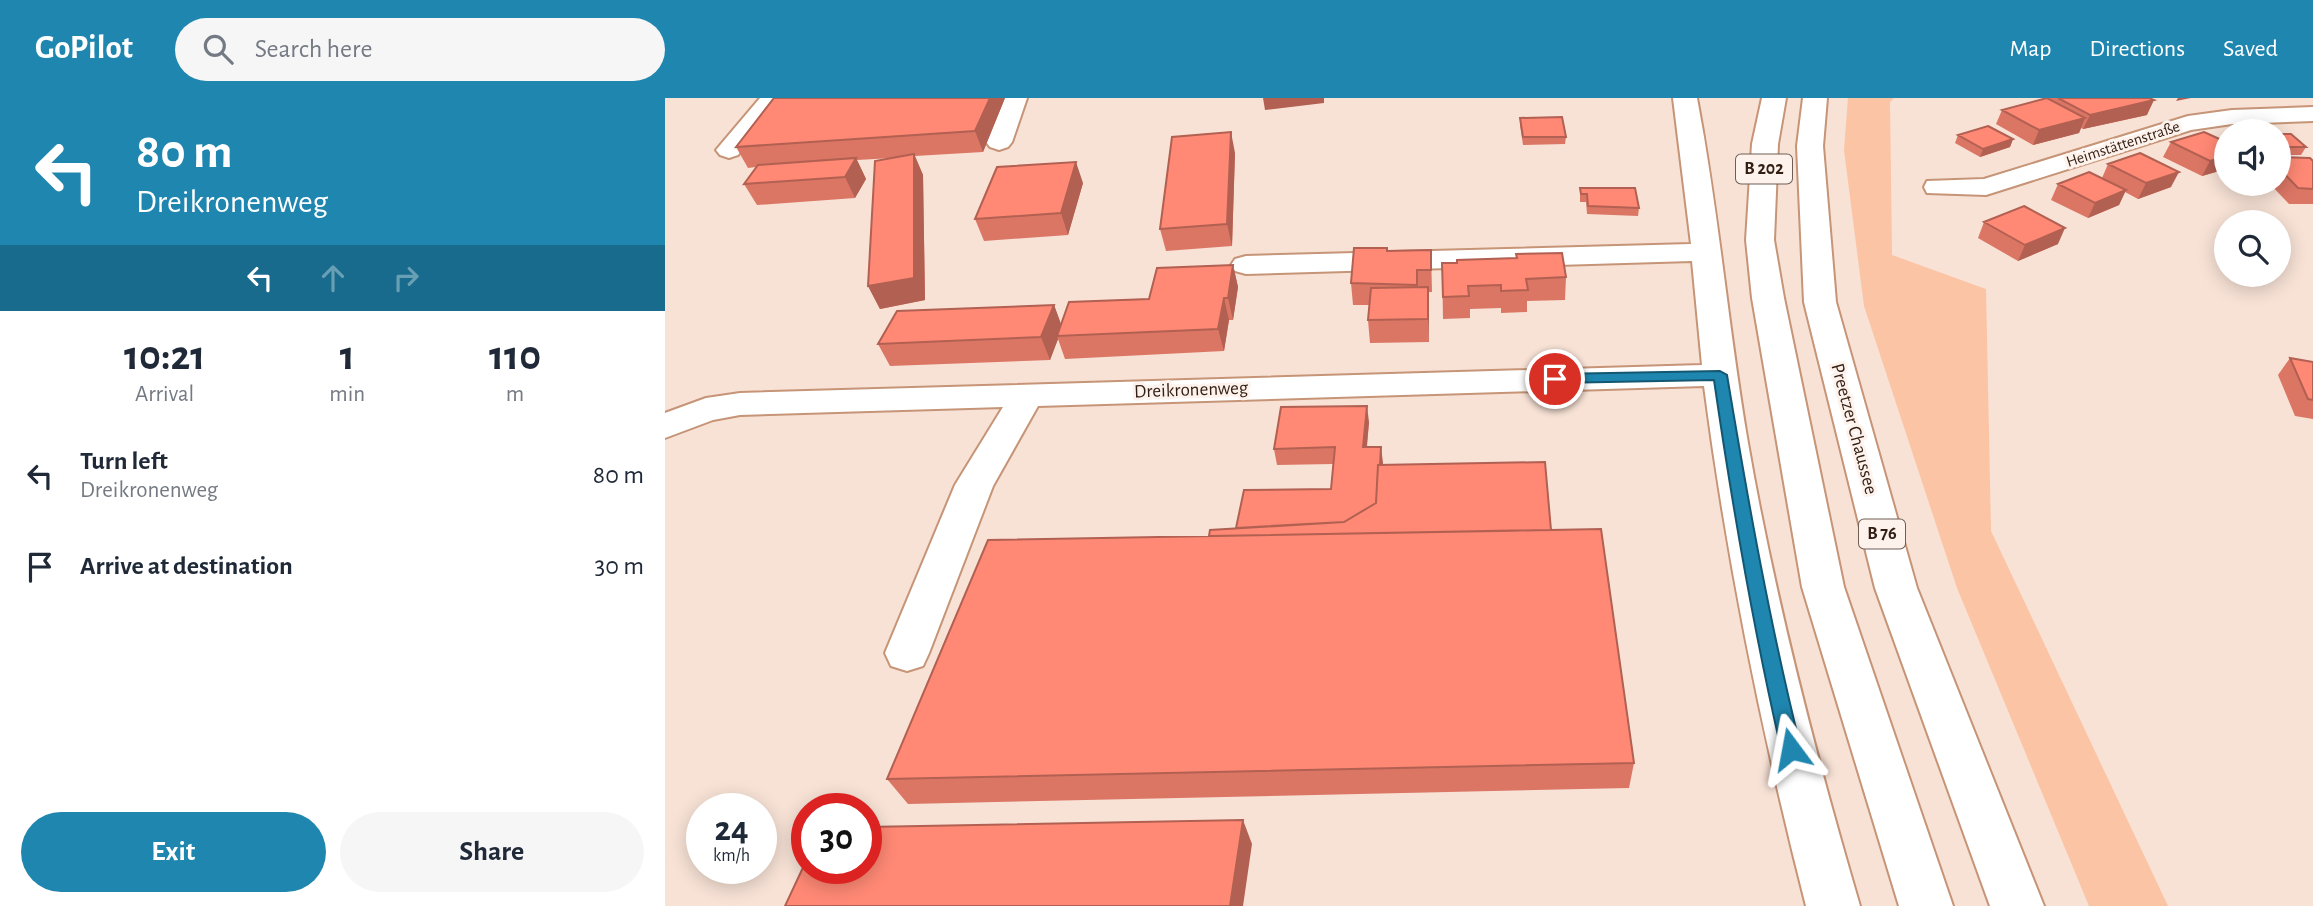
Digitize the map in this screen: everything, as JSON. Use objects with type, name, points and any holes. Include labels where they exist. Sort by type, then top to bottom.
[{"type":"main road","points":[[729,150],[761,108],[774,98]]},
{"type":"main road","points":[[999,142],[1015,98]]},
{"type":"main road","points":[[1685,98],[1699,173],[1720,375],[1742,520],[1767,650],[1809,823],[1833,906]]},
{"type":"main road","name":"B 202","points":[[1774,98],[1765,144],[1760,240],[1768,298],[1823,587],[1926,906]]},
{"type":"main road","name":"Preetzer Chaussee","points":[[1815,98],[1810,146],[1820,302],[1896,588],[2017,906]]},
{"type":"main road","points":[[2307,98],[2313,104]]},
{"type":"main road","name":"Heimstättenstraße","points":[[1937,187],[1986,187],[2188,123],[2232,117],[2313,114]]},
{"type":"main road","points":[[1246,265],[1708,252]]},
{"type":"main road","name":"Dreikronenweg","points":[[665,426],[706,410],[740,404],[1720,375]]},
{"type":"main road","points":[[907,653],[974,485],[1019,413],[1024,396]]},
{"type":"shaded area","points":[[1848,98],[1894,98],[1890,102],[1892,255],[1986,289],[1991,531],[2168,906],[2089,906],[1957,588],[1864,306],[1844,150]]},
{"type":"building","points":[[774,98],[990,98],[975,131],[736,147]]},
{"type":"building","points":[[2047,98],[2085,118],[2039,130],[2002,110]]},
{"type":"building","points":[[2058,98],[2149,98],[2154,100],[2090,115]]},
{"type":"building","points":[[1562,117],[1566,137],[1523,137],[1520,118]]},
{"type":"building","points":[[1988,126],[2013,139],[1983,149],[1958,135]]},
{"type":"building","points":[[1231,132],[1227,224],[1160,229],[1172,137]]},
{"type":"building","points":[[2204,132],[2214,137],[2214,160],[2210,161],[2171,142]]},
{"type":"building","points":[[2291,134],[2306,147],[2291,147]]},
{"type":"building","points":[[2140,153],[2179,172],[2146,183],[2108,164]]},
{"type":"building","points":[[914,154],[914,278],[868,286],[875,161]]},
{"type":"building","points":[[2291,157],[2310,158],[2313,161],[2313,189],[2298,188],[2291,181]]},
{"type":"building","points":[[856,158],[845,177],[744,184],[758,165]]},
{"type":"building","points":[[1076,162],[1061,213],[975,219],[997,167]]},
{"type":"building","points":[[2089,172],[2126,190],[2095,203],[2058,184]]},
{"type":"building","points":[[1580,188],[1635,188],[1639,208],[1588,206],[1587,194],[1581,194]]},
{"type":"building","points":[[2024,206],[2065,228],[2025,245],[1984,222]]},
{"type":"building","points":[[1354,248],[1387,248],[1387,251],[1431,250],[1431,270],[1417,270],[1417,285],[1351,283]]},
{"type":"building","points":[[1562,253],[1566,277],[1526,279],[1528,290],[1501,291],[1501,285],[1468,286],[1469,296],[1443,297],[1442,263],[1517,258],[1516,254]]},
{"type":"building","points":[[1233,265],[1228,298],[1224,298],[1218,329],[1057,336],[1069,302],[1149,299],[1157,268]]},
{"type":"building","points":[[1428,287],[1428,319],[1368,320],[1371,288]]},
{"type":"building","points":[[1054,305],[1041,337],[878,344],[897,311]]},
{"type":"building","points":[[2290,358],[2313,362],[2313,400],[2308,399]]},
{"type":"building","points":[[1367,406],[1363,447],[1381,447],[1376,503],[1344,522],[1236,528],[1244,490],[1331,489],[1335,447],[1274,449],[1281,407]]},
{"type":"building","points":[[1545,462],[1551,530],[1209,536],[1210,530],[1344,522],[1376,503],[1378,465]]},
{"type":"building","points":[[1601,529],[1634,763],[887,779],[988,540]]},
{"type":"building","points":[[1243,820],[1230,906],[785,906],[795,884],[882,884],[882,827]]},
{"type":"route","points":[[1555,379],[1720,375],[1742,520],[1767,650],[1791,749]]}]
